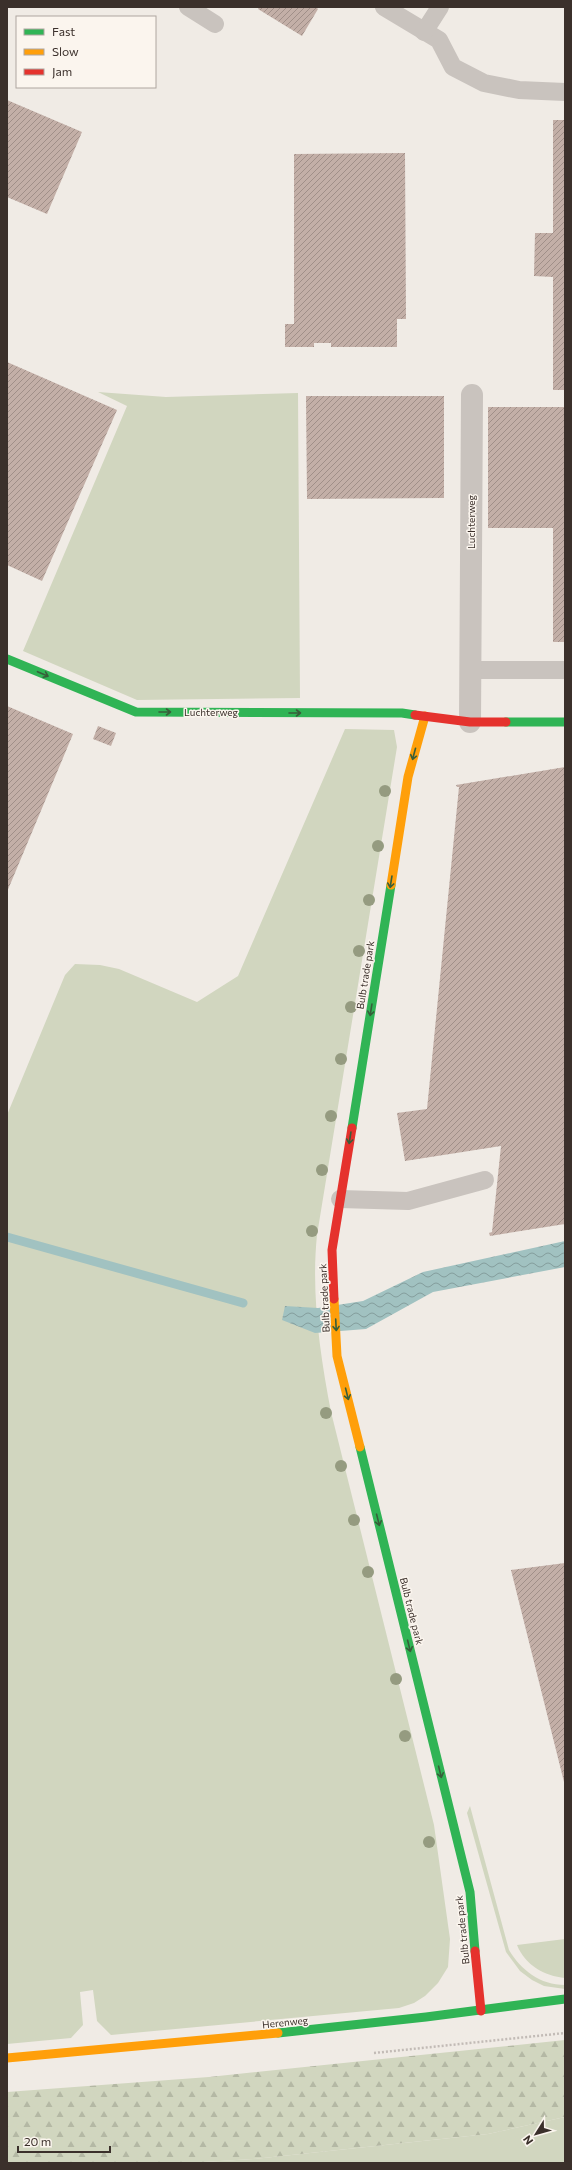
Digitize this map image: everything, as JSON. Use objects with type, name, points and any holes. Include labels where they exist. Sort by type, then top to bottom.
[{"type":"street","name":"Luchterweg","points":[[470,722],[472,395]]},
{"type":"street","name":"Luchterweg","points":[[7,659],[136,712],[402,713],[425,716]]},
{"type":"street","points":[[425,716],[470,722],[565,722]]},
{"type":"street","name":"Bulb trade park","points":[[425,716],[408,777],[332,1250],[337,1356],[470,1892],[481,2011]]},
{"type":"street","name":"Herenweg","points":[[7,2058],[223,2040],[481,2011],[565,1999]]},
{"type":"lane","points":[[188,7],[215,24]]},
{"type":"lane","points":[[384,7],[439,40],[453,67],[484,82],[519,90],[565,92]]},
{"type":"lane","points":[[424,32],[440,7]]},
{"type":"lane","points":[[470,670],[565,670]]},
{"type":"lane","points":[[340,1199],[408,1200],[485,1180]]},
{"type":"green space","points":[[98,392],[166,397],[298,393],[300,698],[137,700],[23,651],[127,406]]},
{"type":"green space","points":[[345,729],[394,730],[397,747],[317,1235],[315,1257],[316,1302],[323,1368],[331,1412],[434,1825],[450,1939],[448,1967],[438,1983],[425,1996],[414,2003],[399,2008],[111,2035],[97,2021],[93,1990],[80,1992],[83,2025],[71,2038],[7,2044],[7,1115],[65,975],[75,964],[100,965],[119,969],[197,1002],[238,976]]},
{"type":"green space","points":[[470,1806],[509,1950],[519,1964],[532,1975],[547,1982],[565,1985],[565,1989],[544,1986],[532,1980],[520,1971],[506,1952],[467,1813]]},
{"type":"green space","points":[[565,1939],[565,1978],[550,1975],[530,1964],[520,1952],[517,1945]]},
{"type":"green space","points":[[565,2040],[565,2117],[488,2134],[253,2159],[188,2163],[7,2163],[7,2092],[209,2077]]},
{"type":"green space","points":[[565,2117],[565,2163],[187,2163],[253,2159],[488,2134]]},
{"type":"water","points":[[565,1241],[565,1267],[433,1292],[366,1329],[315,1333],[282,1320],[285,1306],[318,1308],[363,1301],[423,1272]]},
{"type":"building","points":[[259,7],[316,7],[318,9],[302,36],[258,9]]},
{"type":"building","points":[[7,100],[82,132],[47,214],[7,197]]},
{"type":"building","points":[[553,120],[565,120],[565,390],[553,390],[553,277],[534,276],[535,233],[553,233]]},
{"type":"building","points":[[405,153],[406,319],[397,319],[397,347],[331,347],[331,343],[314,343],[314,347],[285,347],[285,324],[294,324],[294,154]]},
{"type":"building","points":[[7,362],[117,410],[42,581],[7,565]]},
{"type":"building","points":[[306,396],[444,396],[444,498],[307,499]]},
{"type":"building","points":[[488,407],[565,407],[565,642],[553,642],[553,528],[488,528]]},
{"type":"building","points":[[7,706],[73,734],[7,892]]},
{"type":"building","points":[[98,726],[116,733],[111,746],[93,739]]},
{"type":"building","points":[[565,767],[565,1224],[490,1236],[489,1233],[492,1232],[501,1146],[405,1161],[397,1113],[427,1109],[459,787],[456,785]]},
{"type":"building","points":[[565,1563],[565,1782],[564,1782],[511,1570]]},
{"type":"waterway","points":[[7,1237],[243,1303]]},
{"type":"traffic: fast","points":[[7,659],[136,712],[402,713],[415,715]]},
{"type":"traffic: fast","points":[[506,722],[565,722]]},
{"type":"traffic: fast","points":[[352,1128],[391,885]]},
{"type":"traffic: fast","points":[[360,1447],[470,1892],[475,1951]]},
{"type":"traffic: fast","points":[[278,2033],[426,2017],[565,1999]]},
{"type":"traffic: slow","points":[[391,885],[408,777],[425,716]]},
{"type":"traffic: slow","points":[[334,1299],[337,1356],[360,1447]]},
{"type":"traffic: slow","points":[[7,2058],[278,2033]]},
{"type":"traffic: jam","points":[[415,715],[470,722],[506,722]]},
{"type":"traffic: jam","points":[[334,1299],[332,1250],[352,1128]]},
{"type":"traffic: jam","points":[[475,1951],[481,2011]]}]
